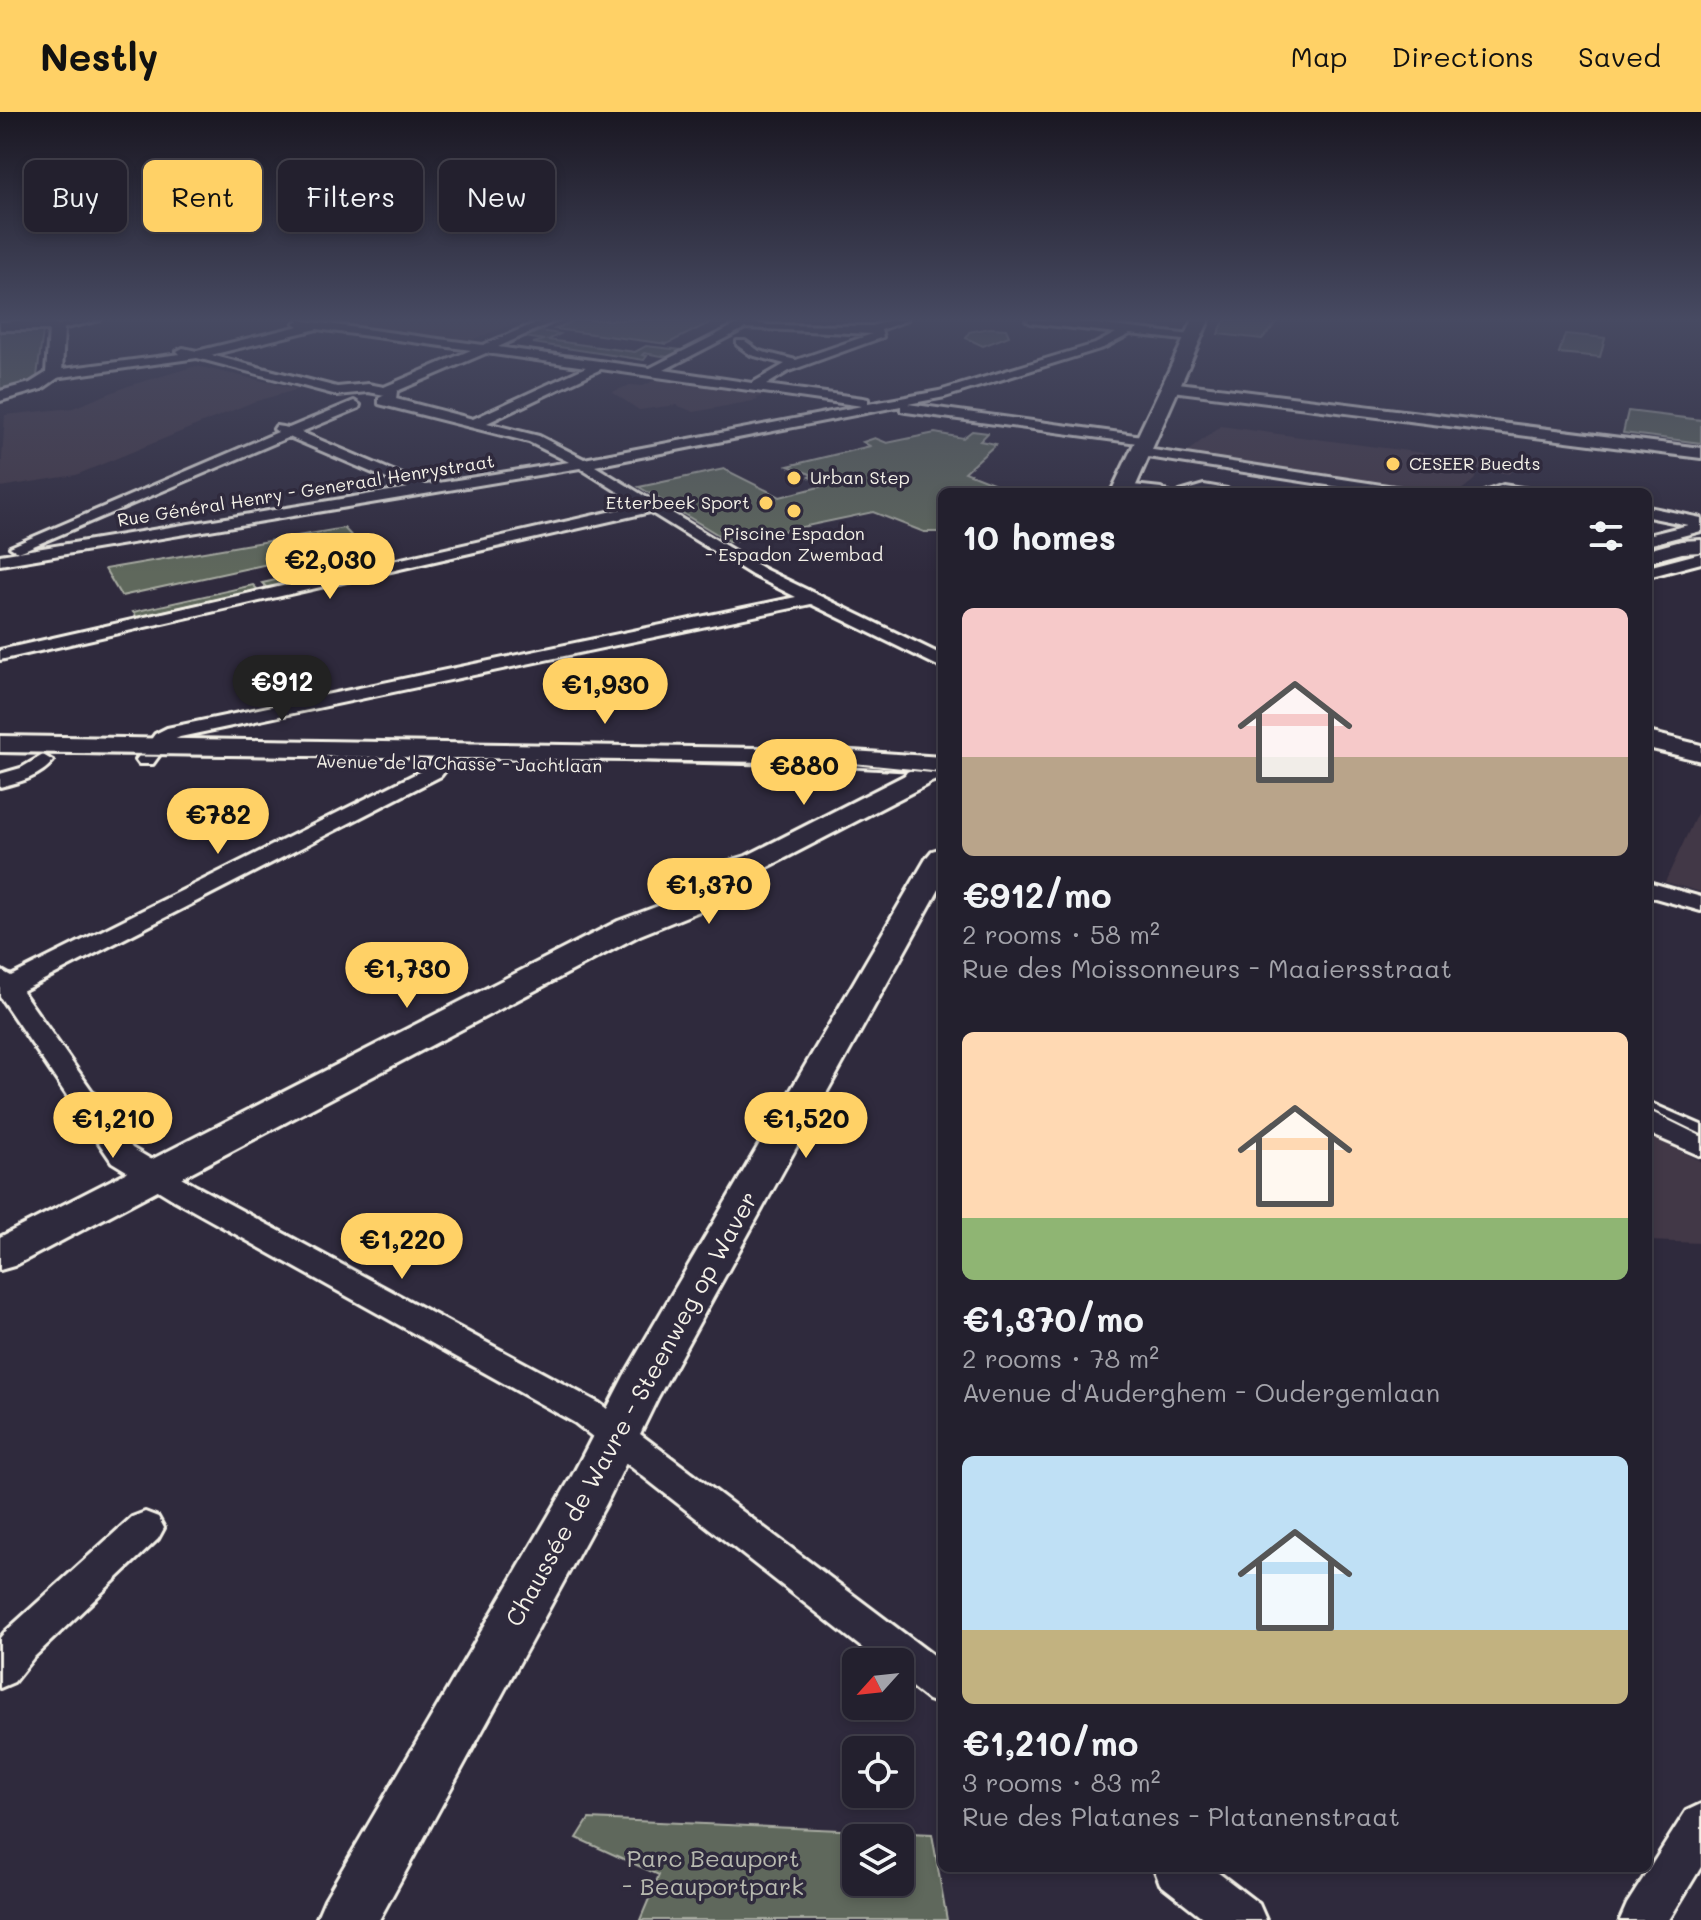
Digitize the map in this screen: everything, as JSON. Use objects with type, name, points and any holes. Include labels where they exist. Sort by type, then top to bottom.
[{"type":"main road","points":[[1124,488],[1162,404]]},
{"type":"main road","points":[[1652,1096],[1701,1120]]},
{"type":"main road","points":[[1652,1118],[1701,1142]]},
{"type":"street","points":[[0,553],[336,404]]},
{"type":"street","points":[[420,404],[534,439],[582,464],[758,572],[938,660]]},
{"type":"street","points":[[478,422],[516,404]]},
{"type":"street","points":[[881,404],[1378,488]]},
{"type":"street","points":[[1310,404],[1701,453]]},
{"type":"street","name":"Rue Général Henry - Generaal Henrystraat","points":[[0,560],[582,464],[886,405]]},
{"type":"street","points":[[0,545],[284,430],[425,490]]},
{"type":"street","points":[[0,655],[651,507]]},
{"type":"street","points":[[1652,513],[1701,525]]},
{"type":"street","points":[[1652,539],[1701,525]]},
{"type":"street","points":[[1652,555],[1694,544]]},
{"type":"street","points":[[1652,571],[1701,558]]},
{"type":"street","points":[[151,753],[162,738],[174,732],[812,599]]},
{"type":"street","points":[[1652,741],[1701,753]]},
{"type":"street","name":"Avenue de la Chasse - Jachtlaan","points":[[0,744],[151,753],[446,757],[936,773]]},
{"type":"street","name":"Avenue de la Chasse - Jachtlaan","points":[[0,762],[151,753]]},
{"type":"street","points":[[446,757],[420,779],[4,983],[122,1155],[587,1413],[938,1683]]},
{"type":"street","points":[[0,781],[28,772],[43,761]]},
{"type":"street","points":[[0,1255],[629,928],[696,902],[756,862],[936,773]]},
{"type":"street","name":"Chaussée de Wavre - Steenweg op Waver","points":[[346,1920],[938,864]]},
{"type":"street","points":[[1652,890],[1701,904]]},
{"type":"street","points":[[0,1669],[19,1645],[145,1528]]},
{"type":"street","points":[[1643,1920],[1701,1826]]},
{"type":"street","points":[[1181,1872],[1243,1920]]},
{"type":"shaded area","points":[[82,404],[247,404],[76,475],[0,487],[5,415]]},
{"type":"shaded area","points":[[631,404],[735,404],[694,412],[676,405],[639,410]]},
{"type":"shaded area","name":"CESEER Buedts","points":[[1221,426],[1515,465],[1509,474],[1480,469],[1474,480],[1464,488],[1405,488],[1184,454]]},
{"type":"shaded area","points":[[1701,805],[1701,892],[1665,882]]},
{"type":"shaded area","points":[[1652,1137],[1701,1161],[1701,1243],[1652,1241]]},
{"type":"green space","points":[[1628,411],[1701,420],[1701,443],[1623,433]]},
{"type":"green space","points":[[972,431],[988,433],[980,441],[996,444],[965,472],[993,483],[990,488],[938,488],[938,532],[924,532],[873,512],[730,542],[639,487],[724,469],[780,497],[827,485],[809,477],[813,475],[788,466],[870,446],[863,442],[875,438],[887,443],[935,433],[963,438]]},
{"type":"green space","points":[[344,528],[359,544],[121,596],[105,569]]},
{"type":"green space","points":[[374,558],[379,563],[267,588],[262,583]]},
{"type":"green space","points":[[253,585],[258,590],[137,617],[133,612]]},
{"type":"green space","name":"Parc Beauport - Beauportpark","points":[[589,1819],[842,1830],[842,1896],[914,1896],[914,1833],[932,1834],[947,1920],[640,1920],[659,1875],[577,1838]]},
{"type":"tram line","points":[[0,754],[853,764],[938,773]]},
{"type":"tram line","points":[[1652,1111],[1701,1135]]},
{"type":"place","name":"CESEER Buedts","points":[[1393,464]]},
{"type":"place","name":"Urban Step","points":[[794,478]]},
{"type":"place","name":"Etterbeek Sport","points":[[766,503]]},
{"type":"place","name":"Piscine Espadon - Espadon Zwembad","points":[[794,511]]}]
